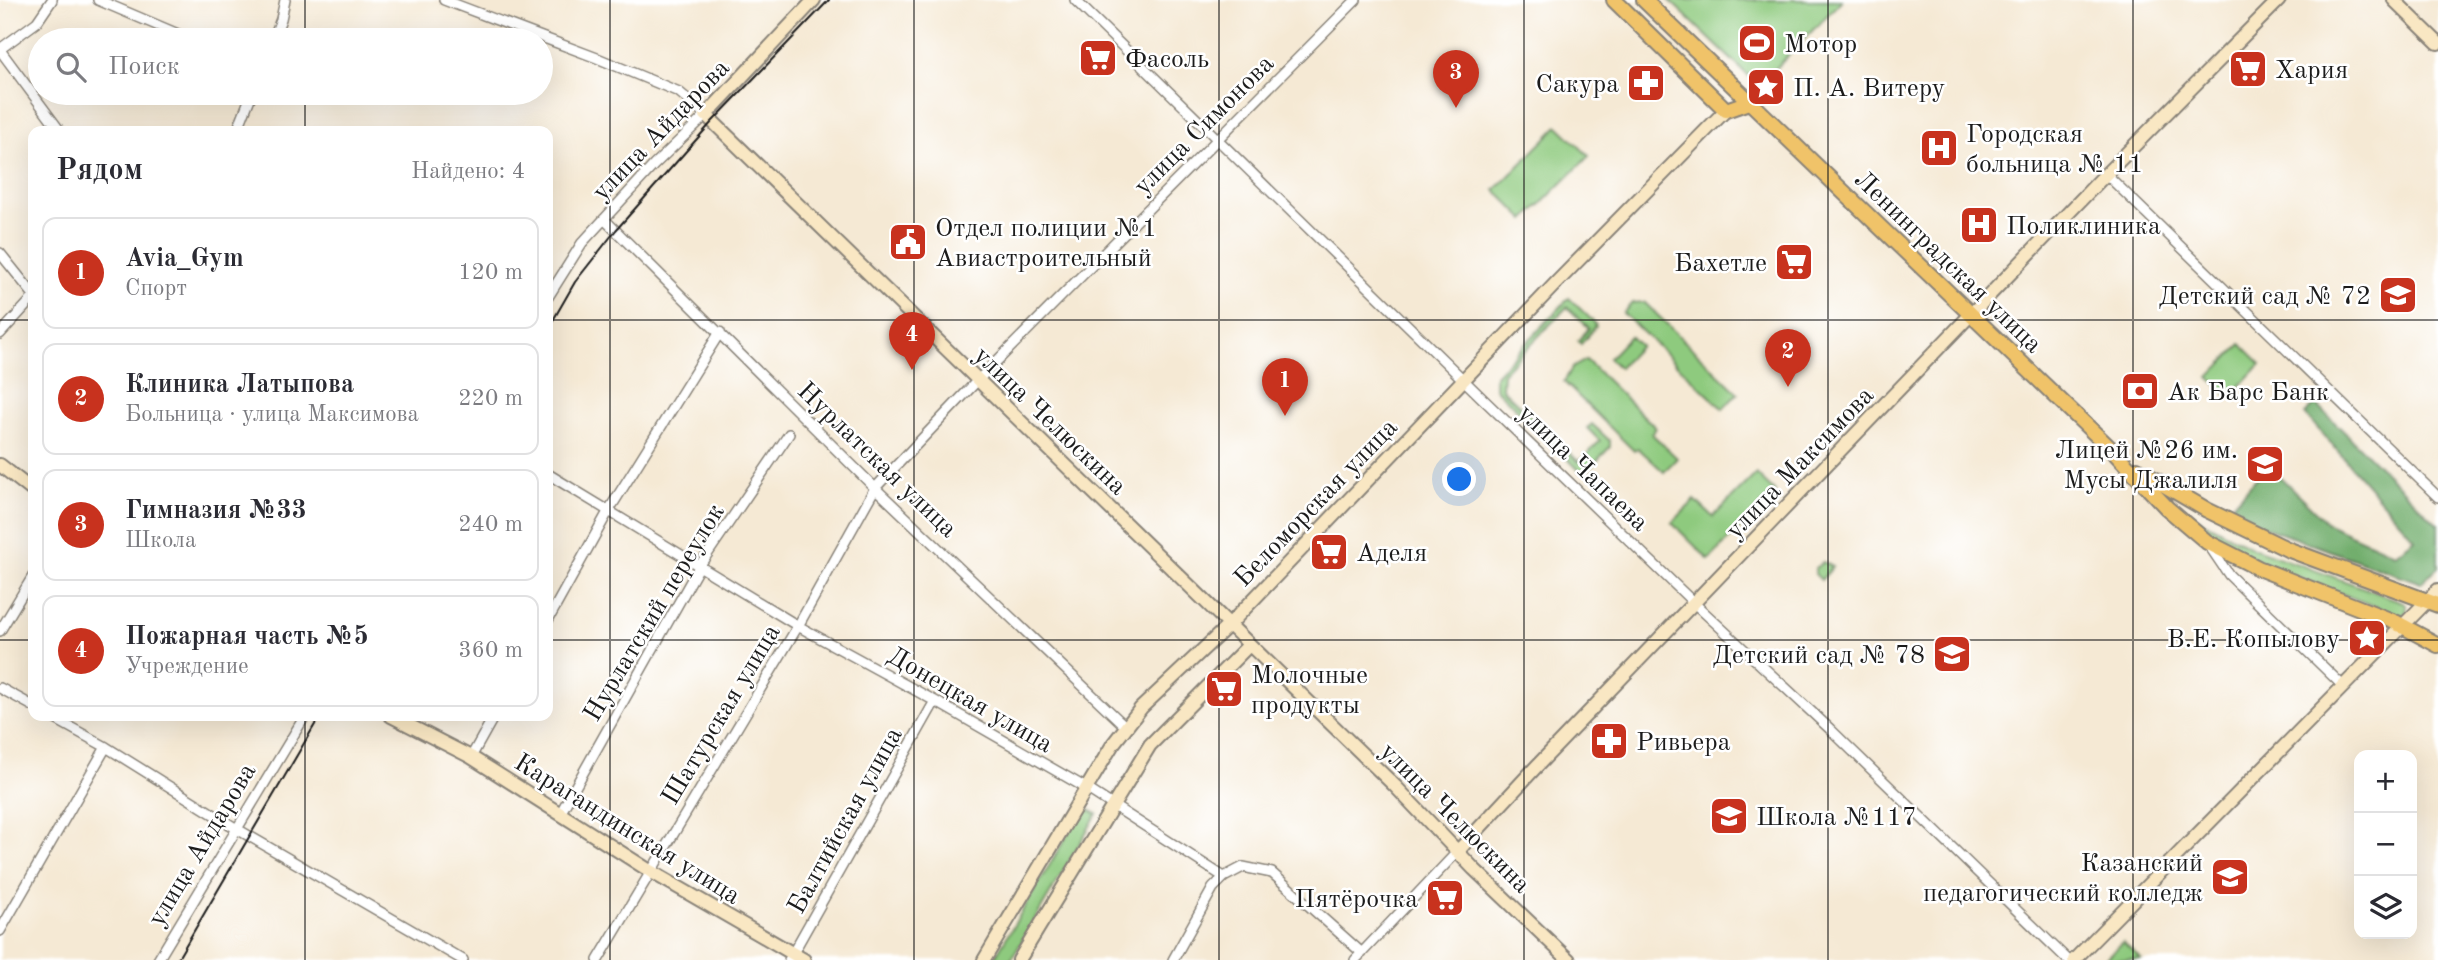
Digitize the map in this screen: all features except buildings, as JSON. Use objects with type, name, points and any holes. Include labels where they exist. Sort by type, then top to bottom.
[{"type":"main road","name":"улица Айдарова","points":[[706,115],[814,0]]},
{"type":"main road","points":[[1614,0],[1726,110],[1749,102]]},
{"type":"main road","name":"Ленинградская улица","points":[[1644,0],[2116,454],[2167,508],[2207,542],[2258,568],[2403,626],[2438,645]]},
{"type":"main road","name":"улица Максимова","points":[[1458,851],[2106,174],[2279,0]]},
{"type":"main road","points":[[2394,0],[2438,43]]},
{"type":"main road","name":"Беломорская улица","points":[[984,960],[1125,726],[1158,691],[1229,625],[1726,110]]},
{"type":"main road","name":"улица Челюскина","points":[[706,115],[1395,786],[1569,960]]},
{"type":"main road","name":"Ленинградская улица","points":[[2116,454],[2151,478],[2242,528],[2287,549],[2435,598]]},
{"type":"main road","points":[[0,465],[28,487]]},
{"type":"main road","points":[[2074,960],[2403,626],[2435,598]]},
{"type":"main road","points":[[1019,960],[1150,746],[1249,645]]},
{"type":"main road","name":"Карагандинская улица","points":[[401,721],[471,757],[650,871],[795,958]]},
{"type":"street","points":[[29,28],[37,22],[52,0]]},
{"type":"street","points":[[98,0],[164,28]]},
{"type":"street","points":[[278,28],[285,0]]},
{"type":"street","name":"улица Челюскина","points":[[444,0],[518,28]]},
{"type":"street","name":"улица Чапаева","points":[[1074,0],[1694,603],[1830,729],[2068,960]]},
{"type":"street","name":"улица Симонова","points":[[875,488],[978,380],[1356,0]]},
{"type":"street","points":[[28,29],[0,49],[28,87]]},
{"type":"street","name":"улица Челюскина","points":[[553,41],[678,92],[706,115]]},
{"type":"street","points":[[41,105],[56,126]]},
{"type":"street","points":[[239,126],[247,105]]},
{"type":"street","name":"улица Айдарова","points":[[553,289],[582,243],[706,115]]},
{"type":"street","points":[[2106,174],[2438,497]]},
{"type":"street","name":"Нурлатская улица","points":[[604,219],[875,488],[1125,726]]},
{"type":"street","points":[[0,253],[28,289]]},
{"type":"street","points":[[0,334],[28,302]]},
{"type":"street","points":[[553,611],[609,510],[720,332]]},
{"type":"street","name":"Нурлатский переулок","points":[[560,814],[700,565],[789,434]]},
{"type":"street","name":"Донецкая улица","points":[[553,477],[798,625],[1086,789],[1224,877]]},
{"type":"street","name":"Шатурская улица","points":[[598,960],[798,625],[875,488]]},
{"type":"street","name":"Ленинградская улица","points":[[2207,542],[2229,575],[2344,687]]},
{"type":"street","points":[[0,631],[28,584]]},
{"type":"street","points":[[0,688],[28,703]]},
{"type":"street","name":"Балтийская улица","points":[[795,958],[935,701]]},
{"type":"street","points":[[59,721],[106,747],[237,829],[463,960]]},
{"type":"street","name":"улица Айдарова","points":[[158,960],[302,721]]},
{"type":"street","points":[[471,757],[491,721]]},
{"type":"street","points":[[0,931],[106,747]]},
{"type":"street","name":"улица Максимова","points":[[1358,957],[1458,851]]},
{"type":"street","points":[[1172,960],[1213,888],[1224,877],[1243,867],[1272,873],[1358,957]]},
{"type":"green space","name":"Мотор","points":[[1669,0],[1842,0],[1759,86]]},
{"type":"green space","points":[[1558,126],[1589,156],[1525,220],[1495,190]]},
{"type":"green space","points":[[1569,298],[1596,326],[1581,344],[1578,341],[1589,328],[1567,307],[1503,373],[1502,389],[1579,462],[1600,441],[1587,428],[1592,424],[1610,441],[1610,447],[1586,472],[1581,472],[1495,388],[1495,376]]},
{"type":"green space","points":[[1644,302],[1738,393],[1723,409],[1623,313],[1632,303]]},
{"type":"green space","points":[[1630,336],[1640,346],[1619,368],[1609,358]]},
{"type":"green space","points":[[2241,344],[2261,364],[2230,397],[2209,377]]},
{"type":"green space","points":[[1586,360],[1656,428],[1652,434],[1677,458],[1664,472],[1638,448],[1634,451],[1564,382],[1572,368]]},
{"type":"green space","points":[[2316,404],[2438,524],[2438,567],[2421,583],[2269,529],[2228,510],[2268,465],[2328,524],[2395,554],[2415,539],[2305,414]]},
{"type":"green space","points":[[1756,474],[1775,492],[1709,560],[1672,523],[1695,500],[1713,517]]},
{"type":"green space","points":[[2189,514],[2253,548],[2403,602],[2407,611],[2402,616],[2250,556],[2198,526]]},
{"type":"green space","points":[[1823,562],[1833,567],[1821,580],[1815,574],[1815,568]]},
{"type":"green space","points":[[1084,807],[1097,814],[1011,960],[993,960]]},
{"type":"green space","points":[[2123,942],[2141,959],[2105,960]]},
{"type":"tram line","points":[[553,320],[575,282],[616,230],[712,122],[829,0]]},
{"type":"tram line","points":[[177,960],[317,721]]},
{"type":"place","name":"Мотор","points":[[1757,43]]},
{"type":"place","name":"Фасоль","points":[[1098,58]]},
{"type":"place","name":"Хария","points":[[2248,69]]},
{"type":"place","name":"Сакура","points":[[1646,83]]},
{"type":"place","name":"П. А. Витеру","points":[[1766,87]]},
{"type":"place","name":"Гимназия №33","points":[[1456,108]]},
{"type":"place","name":"Городская больница № 11","points":[[1939,148]]},
{"type":"place","name":"Поликлиника","points":[[1979,225]]},
{"type":"place","name":"Отдел полиции №1 Авиастроительный","points":[[908,242]]},
{"type":"place","name":"Бахетле","points":[[1794,262]]},
{"type":"place","name":"Детский сад № 72","points":[[2398,295]]},
{"type":"place","name":"Пожарная часть №5","points":[[912,370]]},
{"type":"place","name":"Клиника Латыпова","points":[[1788,387]]},
{"type":"place","name":"Ак Барс Банк","points":[[2140,391]]},
{"type":"place","name":"Avia_Gym","points":[[1285,416]]},
{"type":"place","name":"Лицей №26 им. Мусы Джалиля","points":[[2265,464]]},
{"type":"place","name":"Аделя","points":[[1329,552]]},
{"type":"place","name":"В.Е. Копылову","points":[[2367,638]]},
{"type":"place","name":"Детский сад № 78","points":[[1952,654]]},
{"type":"place","name":"Молочные продукты","points":[[1224,689]]},
{"type":"place","name":"Ривьера","points":[[1609,741]]},
{"type":"place","name":"Школа №117","points":[[1729,816]]},
{"type":"place","name":"Казанский педагогический колледж","points":[[2230,877]]},
{"type":"place","name":"Пятёрочка","points":[[1445,898]]}]
